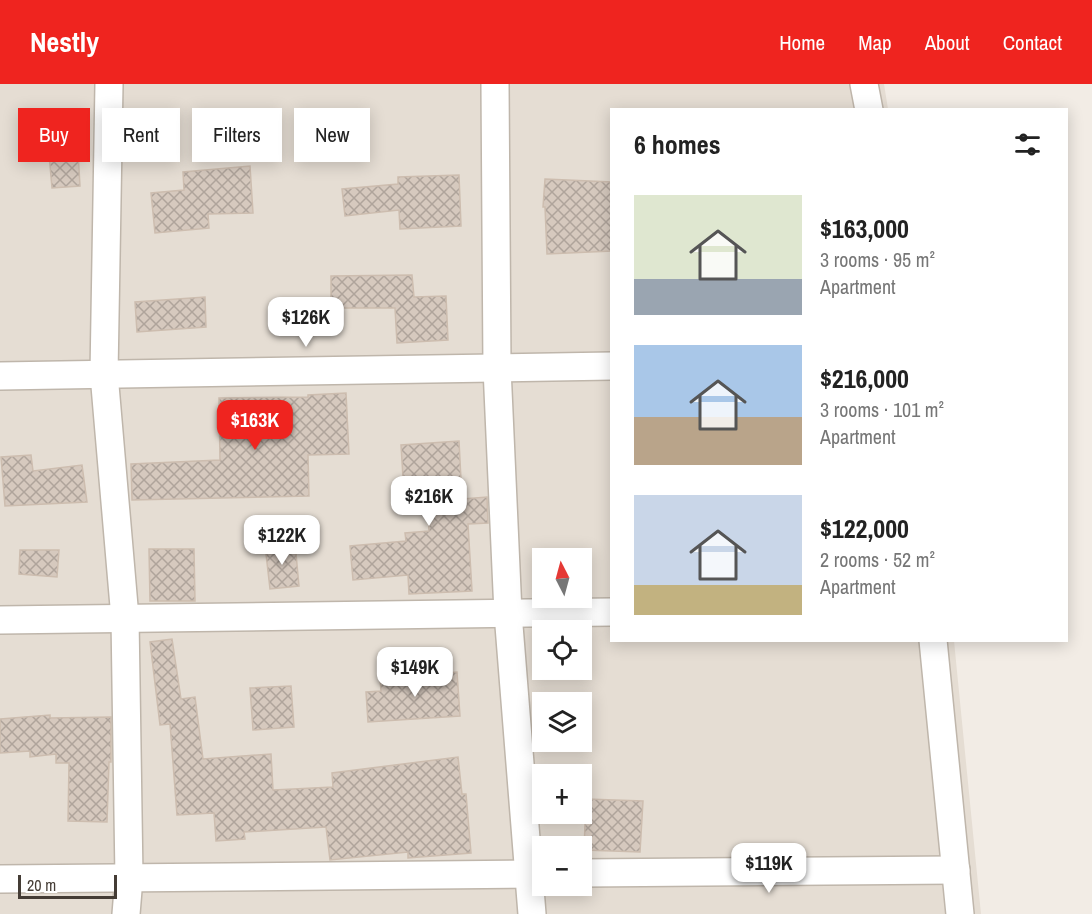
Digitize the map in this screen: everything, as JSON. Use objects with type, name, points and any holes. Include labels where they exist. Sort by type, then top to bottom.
[{"type":"street","points":[[109,84],[104,374],[125,618],[129,878],[126,914]]},
{"type":"street","points":[[495,84],[497,368],[508,613],[532,837]]},
{"type":"street","points":[[864,84],[868,108]]},
{"type":"street","points":[[0,376],[610,366]]},
{"type":"street","points":[[0,620],[610,612]]},
{"type":"street","points":[[933,642],[960,914]]},
{"type":"street","points":[[592,873],[956,870]]},
{"type":"street","points":[[0,879],[532,874]]},
{"type":"street","points":[[532,914],[534,896]]},
{"type":"shaded area","points":[[0,84],[884,84],[888,108],[610,108],[610,642],[954,642],[981,914],[0,914]]},
{"type":"building","points":[[50,162],[79,162],[80,186],[52,188]]},
{"type":"building","points":[[250,166],[253,213],[208,214],[209,228],[155,233],[151,193],[184,190],[183,172]]},
{"type":"building","points":[[459,175],[461,226],[400,229],[399,210],[345,216],[342,189],[398,184],[398,177]]},
{"type":"building","points":[[545,179],[610,182],[610,251],[547,254],[545,207],[543,207]]},
{"type":"building","points":[[412,275],[414,297],[446,296],[448,340],[397,343],[395,308],[331,308],[331,276]]},
{"type":"building","points":[[205,297],[206,327],[137,332],[135,302]]},
{"type":"building","points":[[346,393],[349,454],[308,455],[309,496],[132,500],[131,464],[220,460],[219,398],[308,397],[308,395]]},
{"type":"building","points":[[459,441],[462,499],[487,497],[488,523],[468,524],[472,591],[409,594],[408,575],[353,580],[350,546],[406,541],[405,533],[429,531],[427,494],[404,494],[401,445]]},
{"type":"building","points":[[31,455],[33,471],[82,465],[87,502],[5,506],[1,457]]},
{"type":"building","points":[[295,543],[299,586],[270,589],[265,545]]},
{"type":"building","points":[[149,549],[194,549],[195,601],[150,601]]},
{"type":"building","points":[[20,550],[59,550],[57,577],[19,574]]},
{"type":"building","points":[[172,639],[181,699],[195,697],[203,759],[271,754],[273,790],[333,787],[332,773],[458,757],[462,794],[466,794],[471,853],[408,858],[408,852],[330,860],[326,827],[244,832],[245,839],[216,841],[214,813],[177,815],[170,724],[160,725],[150,642]]},
{"type":"building","points":[[457,672],[460,716],[368,722],[366,692],[381,691],[380,679]]},
{"type":"building","points":[[291,686],[294,727],[253,730],[250,688]]},
{"type":"building","points":[[50,715],[50,718],[111,717],[107,822],[68,821],[69,763],[56,763],[56,754],[30,757],[30,751],[0,753],[0,719]]},
{"type":"building","points":[[592,799],[643,801],[640,852],[592,850],[592,836],[585,836],[585,824],[592,824]]}]
